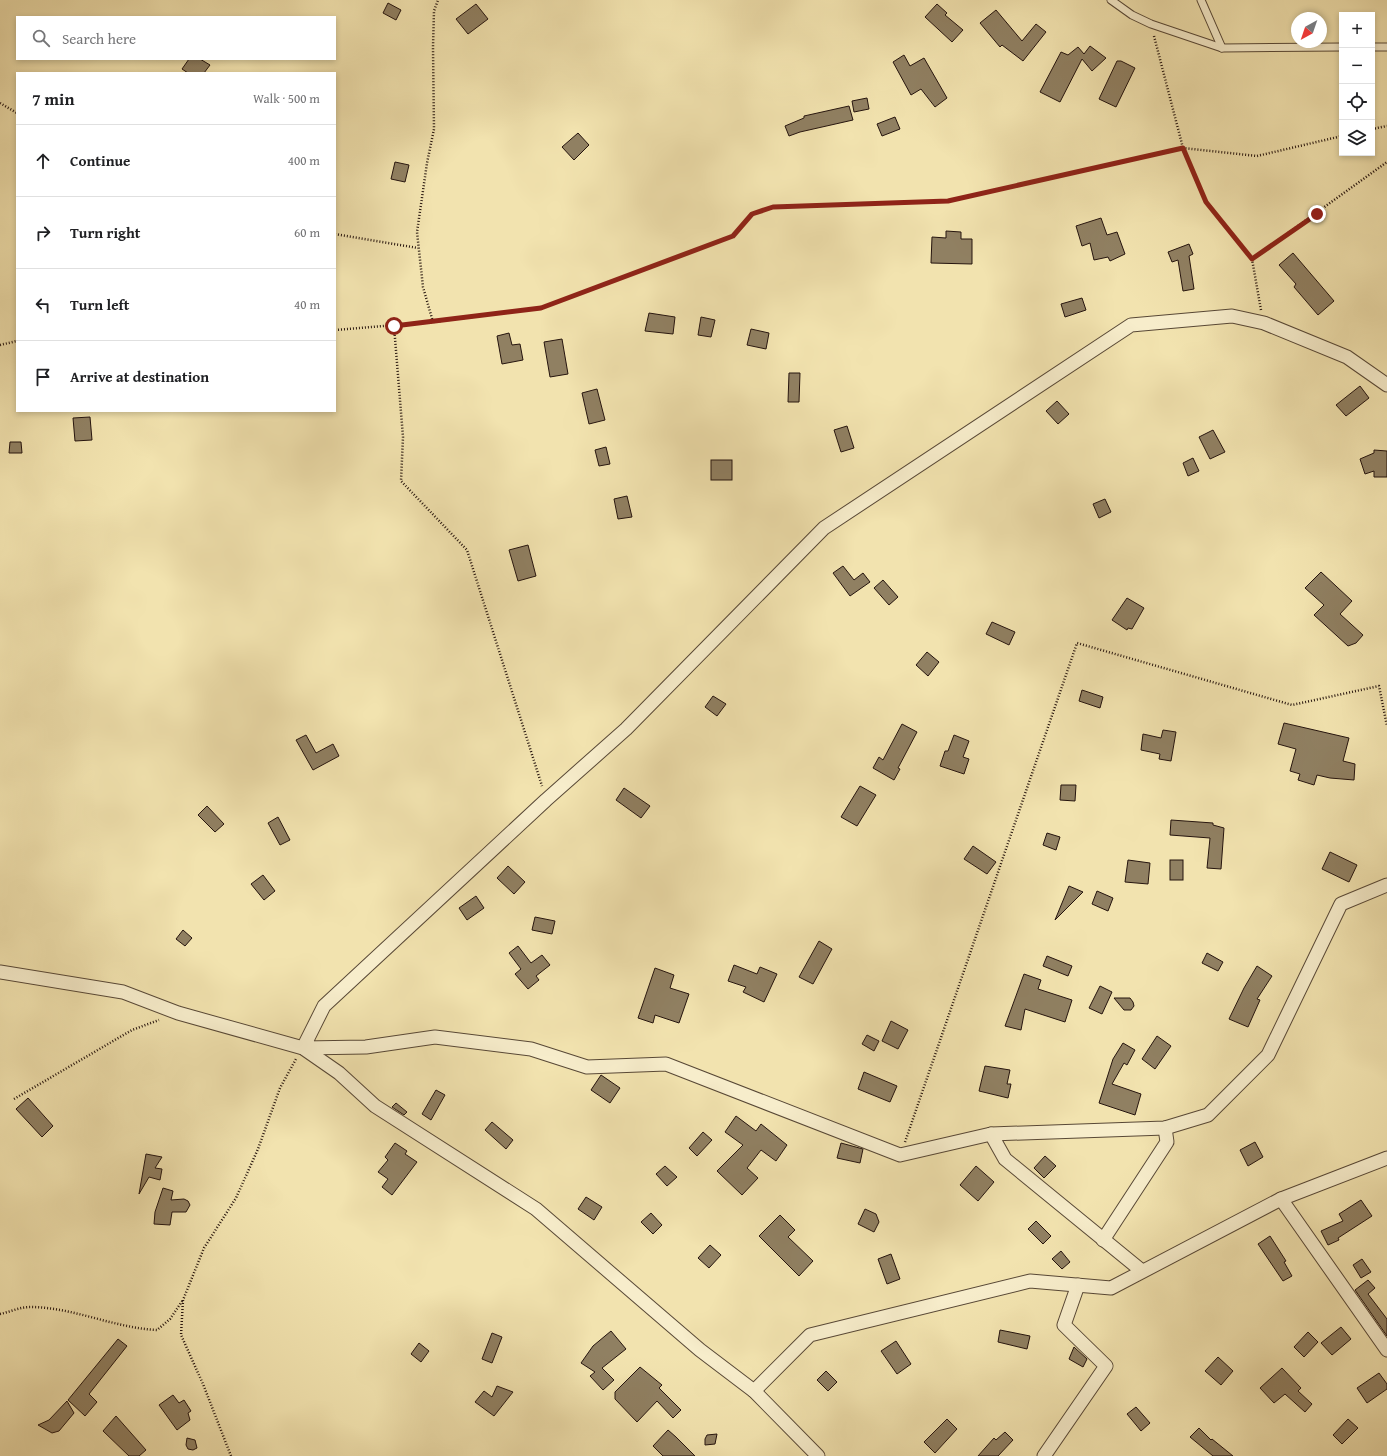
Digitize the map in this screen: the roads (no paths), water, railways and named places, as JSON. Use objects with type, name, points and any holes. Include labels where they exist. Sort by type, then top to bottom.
[{"type":"street","points":[[303,1048],[324,1006],[546,800],[626,729],[824,528],[1131,325],[1232,316],[1264,323],[1347,356],[1387,385]]},
{"type":"street","points":[[0,972],[123,992],[178,1013],[303,1048],[366,1047],[435,1038],[531,1049],[587,1067],[666,1064],[900,1155],[991,1134],[1165,1128],[1208,1115],[1268,1054],[1341,904],[1387,885]]},
{"type":"street","points":[[303,1048],[339,1073],[375,1106],[536,1209],[700,1350],[754,1392],[818,1456]]},
{"type":"street","points":[[1103,1240],[1167,1142],[1165,1128]]},
{"type":"street","points":[[991,1134],[1005,1160],[1142,1271]]},
{"type":"street","points":[[754,1392],[810,1335],[1030,1281],[1111,1288],[1281,1199],[1387,1158]]},
{"type":"street","points":[[1281,1199],[1387,1350]]},
{"type":"street","points":[[1044,1456],[1106,1366],[1064,1325],[1078,1285]]},
{"type":"lane","points":[[1111,0],[1132,15],[1151,24],[1222,48],[1339,47]]},
{"type":"lane","points":[[1201,0],[1222,48]]},
{"type":"lane","points":[[1375,47],[1387,47]]}]
